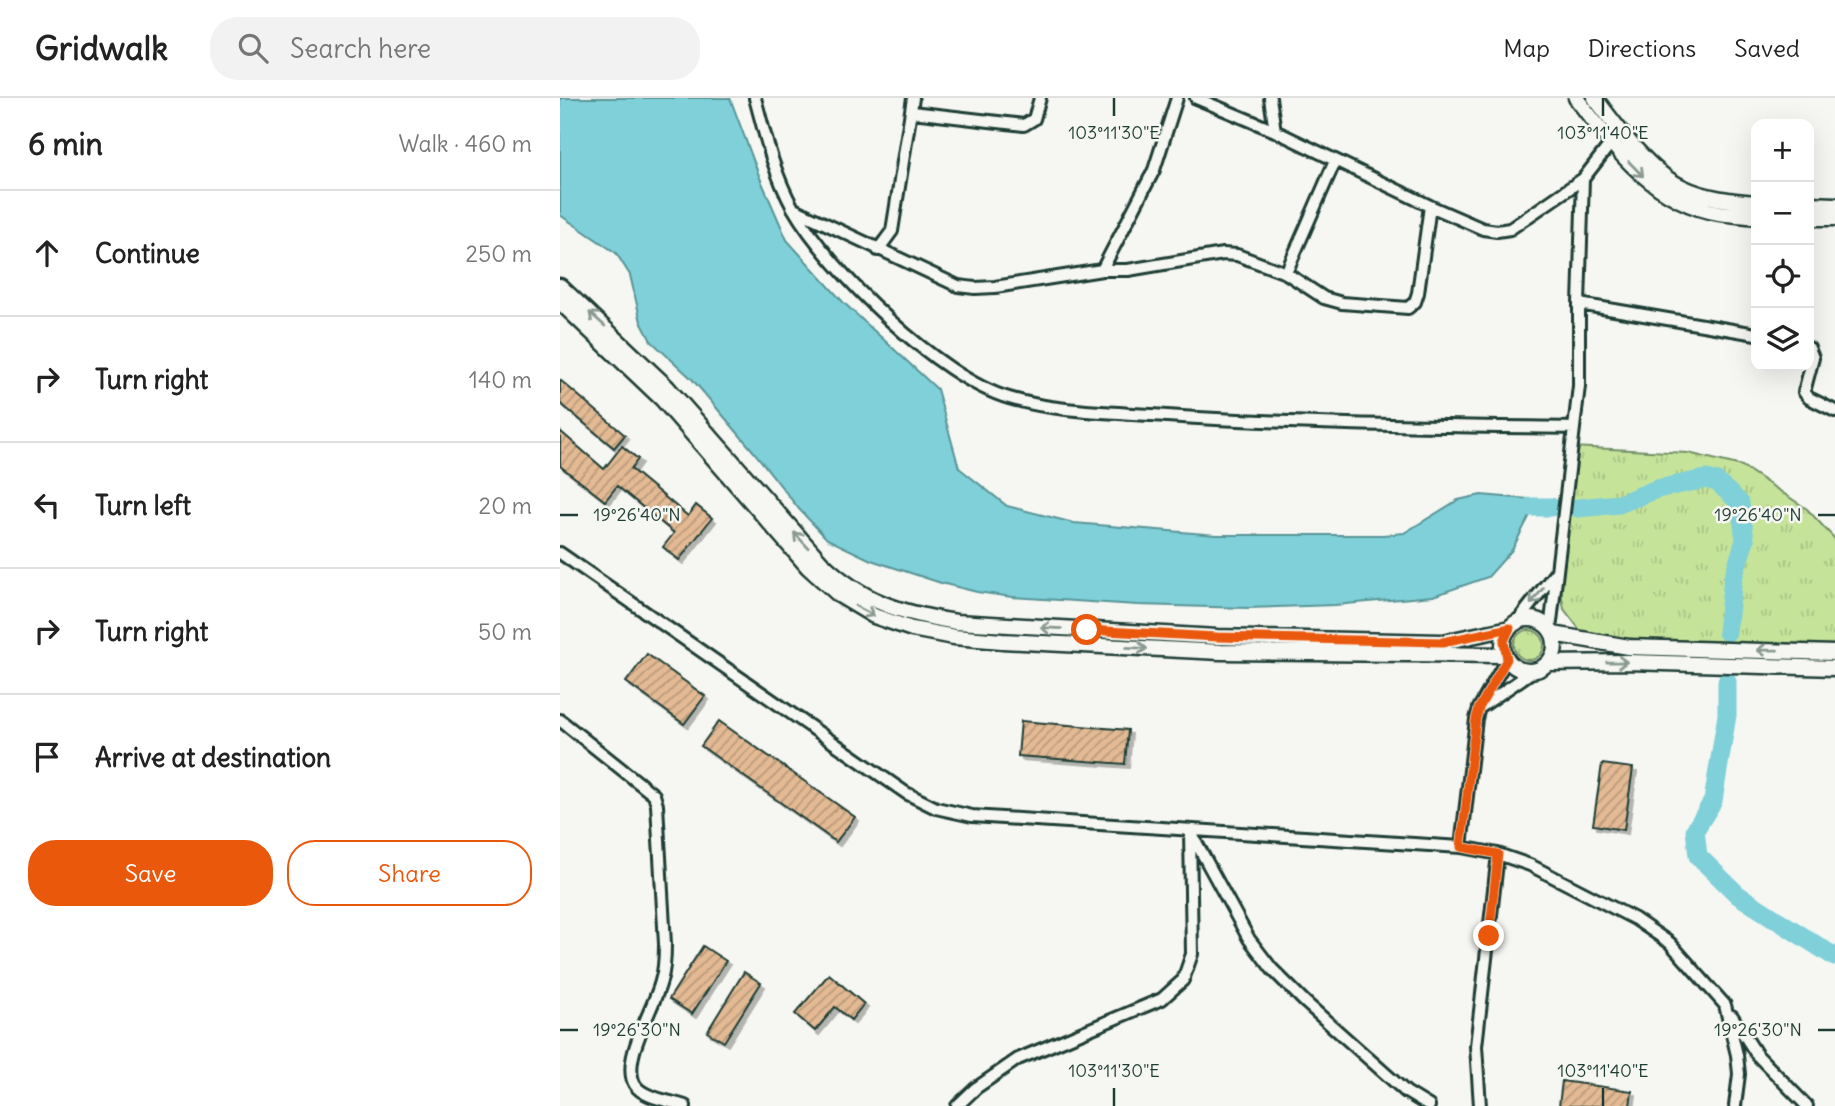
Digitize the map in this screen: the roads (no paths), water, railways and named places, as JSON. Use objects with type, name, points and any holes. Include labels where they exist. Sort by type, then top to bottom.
[{"type":"street","points":[[755,98],[767,144],[794,209],[827,253],[877,309],[931,355],[970,381],[1008,398],[1074,409],[1276,424],[1574,428]]},
{"type":"street","points":[[878,250],[892,231],[913,98]]},
{"type":"street","points":[[912,112],[1024,125],[1034,119],[1040,98]]},
{"type":"street","points":[[1102,270],[1154,170],[1177,98]]},
{"type":"street","points":[[1196,98],[1275,131],[1430,206],[1483,229],[1497,231],[1510,229],[1583,179],[1611,144]]},
{"type":"street","points":[[1270,98],[1275,131]]},
{"type":"street","points":[[1576,98],[1611,144],[1646,180],[1677,199],[1716,213],[1751,216]]},
{"type":"street","points":[[1595,98],[1619,130],[1680,187],[1716,199],[1751,202]]},
{"type":"street","points":[[1286,273],[1335,160]]},
{"type":"street","points":[[1548,663],[1555,652],[1552,632],[1557,569],[1578,386],[1583,179]]},
{"type":"street","points":[[1814,204],[1835,205]]},
{"type":"street","points":[[794,209],[958,286],[995,287],[1102,270],[1128,270],[1223,254],[1237,256],[1286,273],[1324,298],[1342,303],[1408,308],[1415,302],[1418,293],[1430,206]]},
{"type":"street","points":[[1814,218],[1835,218]]},
{"type":"street","points":[[560,286],[667,387],[839,579],[890,608],[914,615],[956,622],[1217,637],[1443,642],[1513,626],[1523,620],[1538,621],[1552,632],[1629,647],[1835,653]]},
{"type":"street","points":[[560,302],[662,399],[808,567],[839,595],[874,617],[912,629],[954,637],[1002,641],[1221,652],[1506,657],[1518,668],[1533,671]]},
{"type":"street","points":[[1578,304],[1751,333]]},
{"type":"street","points":[[1809,371],[1804,391],[1809,398],[1835,411]]},
{"type":"street","points":[[560,553],[906,793],[936,808],[972,816],[1461,847],[1498,854],[1530,866],[1635,919],[1670,943],[1724,1005],[1757,1055],[1807,1106]]},
{"type":"street","points":[[1461,847],[1472,744],[1479,708],[1506,657],[1504,641],[1557,569]]},
{"type":"street","points":[[1479,708],[1548,663],[1629,662],[1835,668]]},
{"type":"street","points":[[560,720],[654,795],[657,805],[666,944],[665,965],[661,983],[632,1059],[631,1073],[636,1086],[643,1092],[685,1106]]},
{"type":"street","points":[[957,1106],[976,1088],[1018,1059],[1162,999],[1183,980],[1192,954],[1190,831]]},
{"type":"street","points":[[1190,831],[1249,939],[1272,969],[1406,1092],[1429,1106]]},
{"type":"street","points":[[1480,1106],[1476,1046],[1498,854]]},
{"type":"street","points":[[1724,1005],[1739,1073],[1735,1106]]},
{"type":"water","points":[[560,98],[730,98],[787,240],[843,302],[937,389],[959,468],[1007,506],[1074,523],[1217,535],[1404,533],[1458,500],[1481,495],[1528,499],[1531,513],[1512,550],[1488,577],[1433,596],[1335,605],[1248,608],[1137,605],[1012,597],[941,583],[871,560],[827,539],[799,509],[692,379],[651,341],[641,322],[630,275],[616,253],[560,215]]},
{"type":"waterway","points":[[1578,508],[1619,504],[1657,489],[1706,479],[1717,482],[1740,503],[1745,540],[1733,578],[1727,632]]},
{"type":"waterway","points":[[1530,507],[1551,507]]},
{"type":"waterway","points":[[1727,681],[1727,715],[1713,801],[1695,830],[1698,856],[1738,895],[1835,957]]}]
